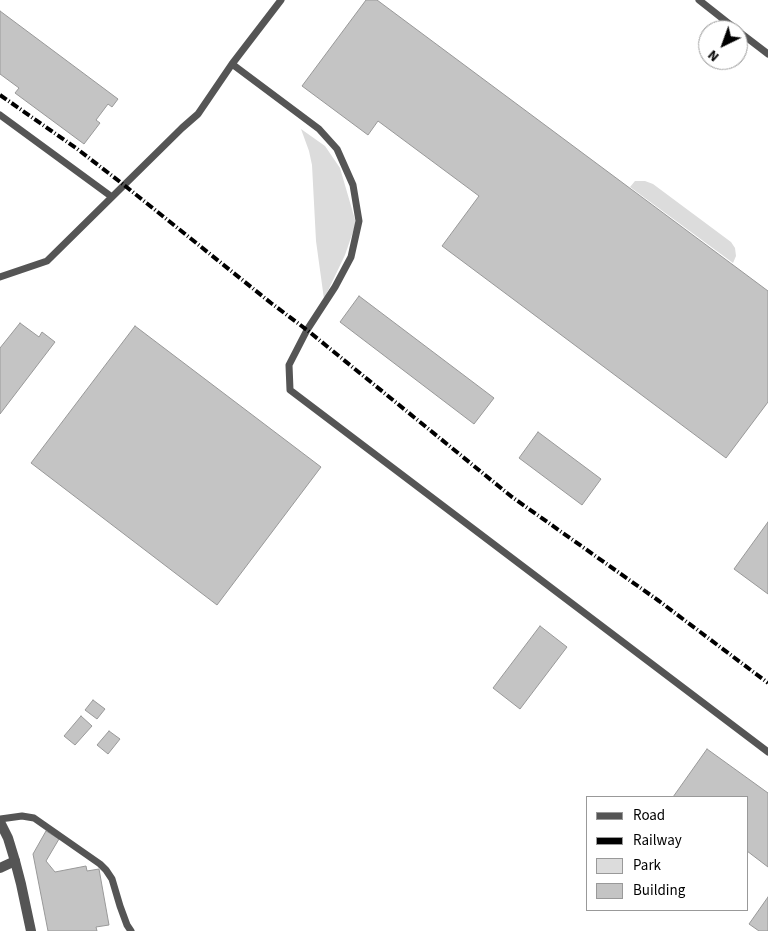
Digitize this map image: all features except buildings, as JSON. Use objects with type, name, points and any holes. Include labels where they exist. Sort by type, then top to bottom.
[{"type":"street","points":[[0,820],[15,861],[31,931]]},
{"type":"street","points":[[0,868],[15,861]]},
{"type":"lane","points":[[0,277],[47,261],[198,114],[232,64],[281,0]]},
{"type":"lane","points":[[699,0],[725,20]]},
{"type":"lane","points":[[748,38],[768,54]]},
{"type":"lane","points":[[232,64],[319,129],[337,149],[353,185],[359,221],[351,256],[335,287],[307,330],[289,365],[290,390],[768,752]]},
{"type":"lane","points":[[0,115],[112,197]]},
{"type":"lane","points":[[0,820],[22,816],[34,818],[100,864],[112,879],[127,925],[132,931]]},
{"type":"green space","points":[[301,129],[325,146],[340,168],[356,223],[345,255],[324,299],[316,241],[312,165]]},
{"type":"green space","points":[[635,181],[645,181],[653,184],[731,242],[735,248],[736,256],[733,263],[630,187]]},
{"type":"railway","points":[[0,95],[76,148],[124,185],[307,330],[512,497],[659,601],[768,683]]}]
